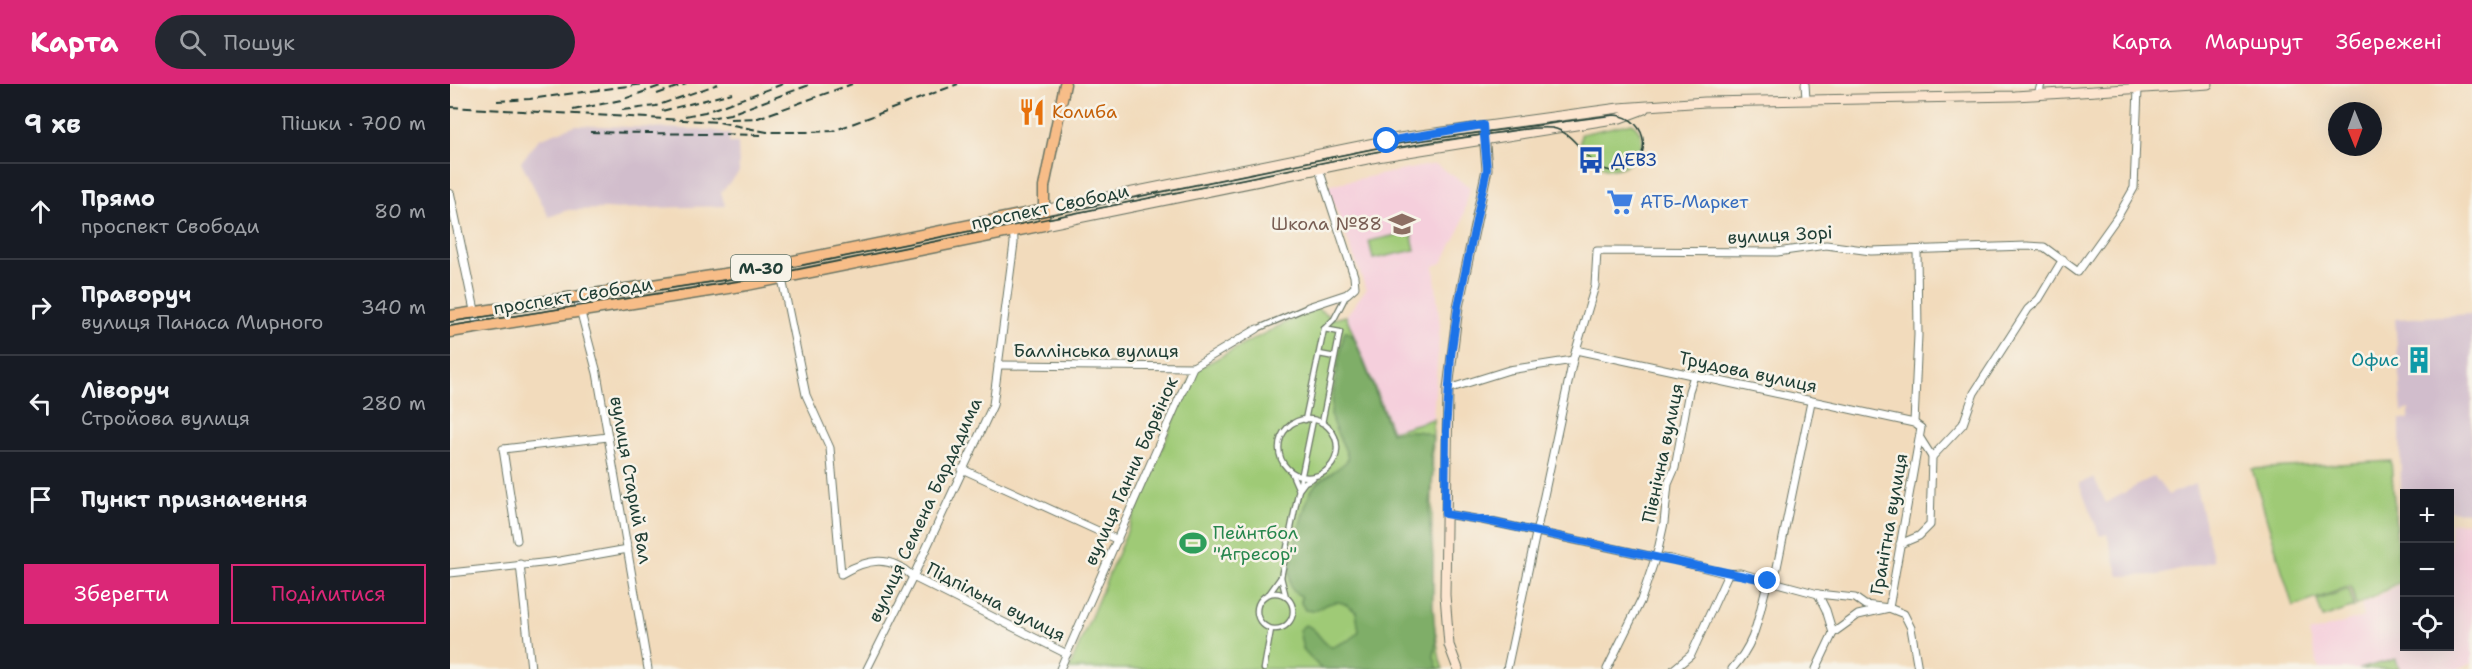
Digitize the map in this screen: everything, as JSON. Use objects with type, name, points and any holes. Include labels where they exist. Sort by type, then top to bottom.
[{"type":"highway","points":[[1044,225],[1044,186],[1065,84]]},
{"type":"highway","name":"проспект Свободи","points":[[450,316],[577,298],[779,264],[1044,210]]},
{"type":"highway","name":"проспект Свободи","points":[[450,332],[782,279],[1044,225]]},
{"type":"main road","name":"проспект Свободи","points":[[1044,210],[1387,141],[1483,125],[1654,105],[1806,99],[2038,95],[2065,89],[2138,89],[2208,84]]},
{"type":"main road","name":"проспект Свободи","points":[[1044,225],[1377,157],[1620,118],[1654,105]]},
{"type":"main road","points":[[1458,669],[1447,632],[1445,514],[1448,389],[1458,306],[1487,169],[1483,125]]},
{"type":"street","points":[[1805,84],[1806,99]]},
{"type":"street","points":[[2038,95],[2041,84]]},
{"type":"street","name":"вулиця Зорі","points":[[1576,350],[1595,286],[1597,251],[1777,252],[1826,245],[1871,251],[2027,246],[2044,248],[2063,259],[2078,272],[2118,216],[2134,188],[2138,89]]},
{"type":"street","points":[[1305,420],[1323,329],[1334,319],[1347,294],[1355,287],[1354,276],[1319,169]]},
{"type":"street","points":[[450,194],[478,327]]},
{"type":"street","name":"вулиця Семена Бардадима","points":[[867,669],[913,577],[993,405],[1015,231],[1013,216]]},
{"type":"street","points":[[1914,423],[1918,335],[1917,250]]},
{"type":"street","points":[[1932,457],[1963,424],[1974,393],[2028,309],[2039,299],[2063,259]]},
{"type":"street","points":[[779,264],[782,279]]},
{"type":"street","name":"Підпільна вулиця","points":[[782,279],[806,395],[830,448],[841,574],[856,566],[881,560],[902,566],[913,577],[1066,654]]},
{"type":"street","name":"вулиця Ганни Барвінок","points":[[1060,669],[1193,367],[1257,329],[1308,307],[1347,294]]},
{"type":"street","name":"вулиця Старий Вал","points":[[577,298],[597,373],[648,669]]},
{"type":"street","points":[[1322,423],[1340,332],[1334,319]]},
{"type":"street","points":[[1323,329],[1340,332]]},
{"type":"street","points":[[1507,669],[1576,350]]},
{"type":"street","name":"Трудова вулиця","points":[[1576,350],[1914,423]]},
{"type":"street","points":[[1318,354],[1335,357]]},
{"type":"street","points":[[1448,389],[1509,370],[1573,360]]},
{"type":"street","name":"Баллінська вулиця","points":[[998,365],[1193,367]]},
{"type":"street","name":"Північна вулиця","points":[[1607,669],[1641,600],[1654,557],[1664,523],[1668,484],[1677,459],[1689,391],[1694,376]]},
{"type":"street","points":[[1732,669],[1752,642],[1768,581],[1775,577],[1811,402]]},
{"type":"street","points":[[1281,577],[1286,597],[1292,605],[1291,619],[1281,628],[1271,628],[1260,621],[1257,612],[1258,603],[1269,594],[1281,577],[1313,420]]},
{"type":"street","points":[[1313,420],[1322,423],[1332,432],[1336,454],[1329,468],[1305,482],[1299,490],[1296,481],[1280,457],[1279,442],[1292,424],[1313,420]]},
{"type":"street","name":"Гранітна вулиця","points":[[1833,633],[1858,615],[1889,608],[1920,438],[1921,428],[1914,423]]},
{"type":"street","points":[[517,540],[502,452],[506,449],[608,436]]},
{"type":"street","points":[[1900,544],[1919,536],[1930,525],[1932,457],[1920,438]]},
{"type":"street","points":[[962,469],[1118,540]]},
{"type":"street","points":[[1288,470],[1302,477],[1317,476]]},
{"type":"street","points":[[1445,514],[1671,559],[1728,574],[1740,573],[1818,594],[1840,595],[1855,598],[1865,605],[1889,608],[1904,614],[1911,628],[1918,669]]},
{"type":"street","points":[[450,573],[560,561],[628,549]]},
{"type":"street","points":[[520,564],[531,669]]},
{"type":"street","points":[[1674,669],[1690,655],[1728,574]]},
{"type":"street","points":[[1269,594],[1278,593],[1286,597]]},
{"type":"street","points":[[1816,669],[1833,633],[1818,594]]},
{"type":"street","points":[[1264,669],[1271,628]]},
{"type":"shaded area","points":[[576,125],[711,130],[730,134],[729,143],[738,143],[739,172],[721,192],[725,206],[568,210],[549,217],[521,162],[539,139]]},
{"type":"shaded area","points":[[1435,164],[1470,187],[1461,227],[1442,263],[1434,266],[1440,326],[1433,419],[1392,431],[1346,316],[1366,289],[1327,185]]},
{"type":"shaded area","points":[[2472,314],[2471,512],[2454,511],[2454,489],[2401,489],[2400,419],[2409,420],[2409,409],[2402,412],[2395,319]]},
{"type":"shaded area","points":[[2154,476],[2168,495],[2195,484],[2214,561],[2159,575],[2119,576],[2107,534],[2100,536],[2079,483],[2094,478],[2106,503]]},
{"type":"shaded area","points":[[2472,522],[2472,663],[2459,669],[2319,669],[2309,633],[2363,617],[2362,605],[2400,585],[2400,651],[2454,651],[2454,523]]},
{"type":"green space","points":[[1632,123],[1640,132],[1642,141],[1640,150],[1634,159],[1617,169],[1606,168],[1596,163],[1580,145],[1581,134]]},
{"type":"green space","points":[[1411,232],[1415,250],[1373,259],[1369,241]]},
{"type":"green space","points":[[1315,307],[1334,319],[1346,316],[1392,431],[1433,419],[1431,604],[1443,669],[1069,669],[1195,370]]},
{"type":"green space","points":[[1345,331],[1355,340],[1391,433],[1418,431],[1433,437],[1430,456],[1433,472],[1429,516],[1433,556],[1436,643],[1434,657],[1438,669],[1321,669],[1303,649],[1299,630],[1305,625],[1313,629],[1332,647],[1351,639],[1359,631],[1356,612],[1349,607],[1334,602],[1313,611],[1305,610],[1301,603],[1301,596],[1291,588],[1290,583],[1301,520],[1313,488],[1348,459],[1331,416]]},
{"type":"green space","points":[[2391,461],[2400,582],[2356,606],[2351,586],[2293,607],[2252,469]]},
{"type":"green space","points":[[2349,589],[2354,607],[2323,618],[2317,600]]},
{"type":"green space","points":[[2396,659],[2399,669],[2359,669]]},
{"type":"tram line","points":[[450,322],[745,277],[1402,143],[1614,115],[1626,118],[1635,124],[1641,133],[1643,142],[1638,161],[1630,168],[1618,171],[1599,166],[1570,137],[1552,128],[1531,128],[1436,141],[746,280],[450,326]]},
{"type":"railway","points":[[497,101],[530,99],[643,84]]},
{"type":"railway","points":[[573,110],[621,100],[666,84]]},
{"type":"railway","points":[[657,94],[686,84]]},
{"type":"railway","points":[[622,110],[656,106],[718,84]]},
{"type":"railway","points":[[685,116],[705,112],[783,84]]},
{"type":"railway","points":[[710,118],[730,114],[812,84]]},
{"type":"railway","points":[[730,119],[758,118],[852,84]]},
{"type":"railway","points":[[450,107],[718,122],[767,132],[833,131],[958,84]]},
{"type":"railway","points":[[662,111],[732,93]]},
{"type":"railway","points":[[590,132],[761,135]]},
{"type":"place","name":"Колиба","points":[[1032,112]]},
{"type":"place","name":"ДЕВЗ","points":[[1591,160]]},
{"type":"place","name":"АТБ-Маркет","points":[[1620,202]]},
{"type":"place","name":"Школа №88","points":[[1402,224]]},
{"type":"place","name":"Офис","points":[[2419,360]]},
{"type":"place","name":"Пейнтбол \"Агресор\"","points":[[1193,543]]},
{"type":"route","points":[[1387,141],[1483,125],[1487,169],[1458,306],[1451,356],[1446,431],[1445,514],[1671,559],[1728,574],[1740,573],[1768,581]]}]
